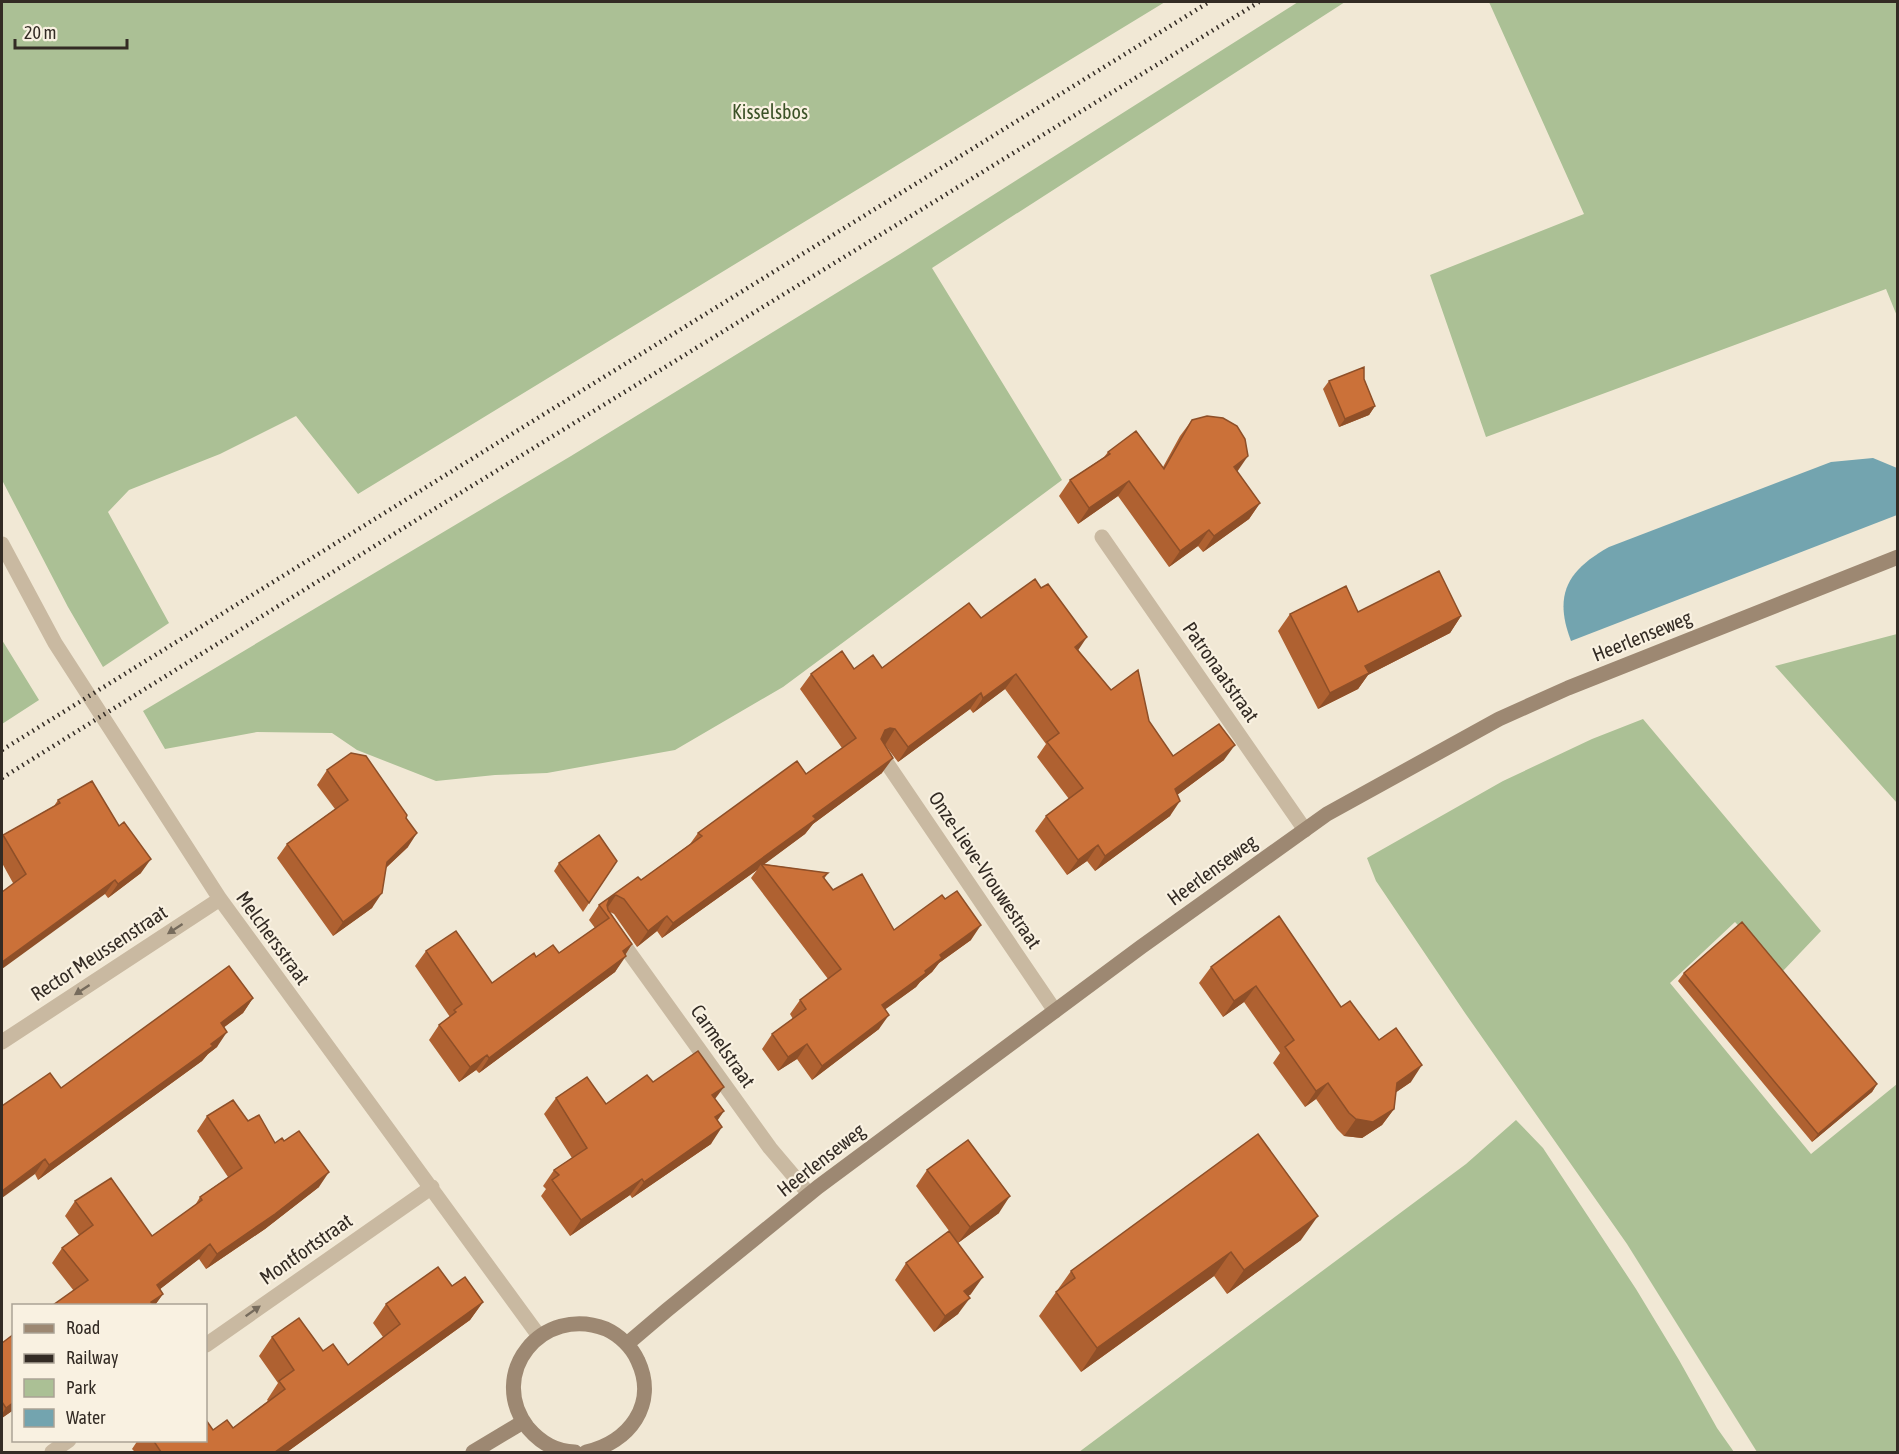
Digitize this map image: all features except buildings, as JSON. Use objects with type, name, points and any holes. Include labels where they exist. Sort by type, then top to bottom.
[{"type":"main road","name":"Heerlenseweg","points":[[627,1344],[809,1194],[1055,1011],[1327,814],[1499,719],[1568,688],[1898,557]]},
{"type":"main road","points":[[574,1452],[566,1452],[549,1446],[534,1436],[523,1422],[515,1399],[515,1376],[528,1347],[539,1336],[556,1327],[575,1323],[594,1325],[612,1332],[627,1344],[638,1359],[644,1376],[644,1394],[640,1412],[631,1428],[618,1440],[602,1449],[586,1452]]},
{"type":"main road","points":[[473,1452],[523,1422]]},
{"type":"street","name":"Patronaatstraat","points":[[1102,537],[1305,830]]},
{"type":"street","name":"Melchersstraat","points":[[2,544],[56,643],[220,899],[539,1336]]},
{"type":"street","name":"Onze-Lieve-Vrouwestraat","points":[[880,753],[1055,1011]]},
{"type":"street","name":"Rector Meussenstraat","points":[[2,1042],[220,899]]},
{"type":"street","name":"Carmelstraat","points":[[606,920],[770,1148],[809,1194]]},
{"type":"street","name":"Montfortstraat","points":[[207,1344],[432,1187]]},
{"type":"street","points":[[52,1452],[66,1442]]},
{"type":"green space","name":"Kisselsbos","points":[[2,2],[1165,2],[358,494],[296,416],[220,454],[129,490],[108,512],[169,623],[103,667],[68,607],[2,480]]},
{"type":"green space","points":[[1298,2],[1345,2],[932,268],[1062,480],[783,687],[675,750],[547,773],[436,781],[357,750],[332,733],[257,732],[165,749],[143,711],[571,456],[900,254]]},
{"type":"green space","points":[[1489,2],[1897,2],[1897,316],[1886,289],[1486,437],[1430,275],[1584,214]]},
{"type":"green space","points":[[1898,634],[1897,803],[1775,666]]},
{"type":"green space","points":[[2,640],[39,700],[2,724]]},
{"type":"green space","points":[[1643,719],[1821,931],[1782,972],[1735,922],[1670,983],[1811,1154],[1897,1084],[1897,1452],[1757,1452],[1627,1244],[1465,1013],[1376,881],[1367,858],[1503,781],[1592,739]]},
{"type":"green space","points":[[1516,1120],[1543,1148],[1636,1289],[1717,1428],[1734,1452],[1079,1452],[1466,1164]]},
{"type":"water","points":[[1873,458],[1897,468],[1897,515],[1571,641],[1564,610],[1564,597],[1568,585],[1583,565],[1609,547],[1831,462]]},
{"type":"railway","points":[[2,750],[1209,2]]},
{"type":"railway","points":[[2,778],[418,519],[1259,2]]}]
